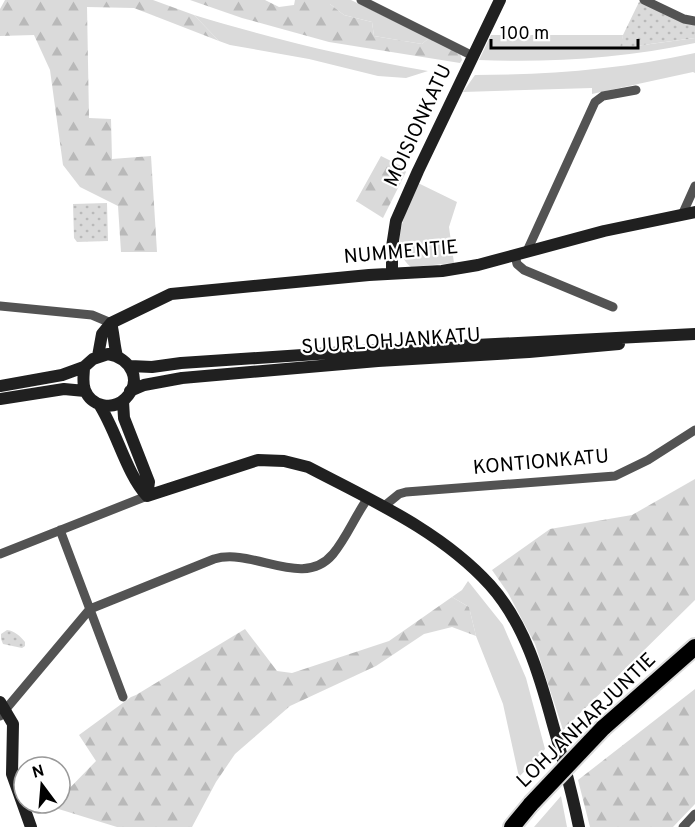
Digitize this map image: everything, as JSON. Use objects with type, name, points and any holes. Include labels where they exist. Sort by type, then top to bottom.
[{"type":"highway","points":[[646,689],[671,656],[695,633]]},
{"type":"highway","name":"LOHJANHARJUNTIE","points":[[512,827],[532,809],[646,689],[695,647]]},
{"type":"highway","name":"LOHJANHARJUNTIE","points":[[603,734],[695,659]]},
{"type":"highway","name":"LOHJANHARJUNTIE","points":[[523,827],[532,809]]},
{"type":"street","points":[[361,0],[473,56]]},
{"type":"street","name":"MOISIONKATU","points":[[392,273],[396,221],[500,0]]},
{"type":"street","points":[[644,0],[684,19],[695,21]]},
{"type":"street","points":[[613,307],[524,270],[517,264],[595,102],[603,96],[636,90]]},
{"type":"street","points":[[681,215],[695,186]]},
{"type":"street","name":"NUMMENTIE","points":[[111,323],[171,294],[392,273],[442,271],[478,265],[604,231],[695,212]]},
{"type":"street","points":[[0,306],[92,315],[111,323]]},
{"type":"street","points":[[98,356],[102,334],[111,323]]},
{"type":"street","points":[[111,323],[117,356]]},
{"type":"street","name":"SUURLOHJANKATU","points":[[130,366],[152,367],[181,363],[377,350],[695,334]]},
{"type":"street","name":"SUURLOHJANKATU","points":[[127,396],[144,384],[182,378],[378,361],[602,347],[655,337]]},
{"type":"street","points":[[0,386],[62,375],[84,367],[98,356],[108,354],[124,359],[130,366],[133,378],[127,396],[124,418],[149,482],[147,496]]},
{"type":"street","points":[[84,367],[85,390],[90,398],[99,404],[110,406],[127,396]]},
{"type":"street","points":[[0,399],[64,389],[85,390]]},
{"type":"street","points":[[99,404],[110,422],[137,485],[147,496]]},
{"type":"street","name":"KONTIONKATU","points":[[383,507],[399,494],[406,492],[615,476],[648,460],[695,430]]},
{"type":"street","points":[[0,554],[147,496],[258,460],[284,461],[308,467],[368,498],[436,538],[468,563],[491,586],[507,607],[528,648],[547,704],[579,827]]},
{"type":"street","points":[[31,827],[12,774],[14,731],[11,718],[2,710],[90,609],[214,559],[229,556],[299,569],[315,567],[333,554],[368,498]]},
{"type":"street","points":[[60,530],[123,697]]},
{"type":"street","points":[[683,827],[695,814]]},
{"type":"green space","points":[[5,0],[153,0],[194,15],[219,41],[134,8],[87,7],[89,118],[111,119],[112,159],[151,156],[157,252],[121,252],[118,206],[80,187],[63,165],[50,70],[34,35],[0,36],[0,9]]},
{"type":"green space","points":[[190,0],[265,0],[279,7],[294,5],[295,0],[330,0],[330,4],[344,15],[372,22],[374,36],[422,44],[429,38],[460,53],[462,60],[460,63],[329,42],[242,18]]},
{"type":"green space","points":[[330,0],[351,0],[429,38],[422,44],[374,36],[372,22],[344,15],[330,4]]},
{"type":"green space","points":[[639,2],[687,24],[695,25],[695,38],[620,48],[623,35]]},
{"type":"green space","points":[[194,15],[310,47],[428,71],[406,78],[378,76],[309,59],[230,45],[219,41]]},
{"type":"green space","points":[[491,35],[623,35],[621,48],[695,38],[695,43],[587,58],[533,61],[479,60]]},
{"type":"green space","points":[[695,53],[695,73],[592,94],[592,88],[463,92],[475,75],[585,70]]},
{"type":"green space","points":[[381,156],[401,166],[406,172],[383,218],[356,201]]},
{"type":"green space","points":[[418,183],[457,202],[449,227],[454,263],[411,267],[404,259],[400,249],[402,226]]},
{"type":"green space","points":[[107,203],[108,241],[77,242],[74,238],[73,204]]},
{"type":"green space","points":[[695,479],[695,600],[563,730],[535,644],[508,593],[492,570],[550,529],[632,515]]},
{"type":"green space","points":[[468,581],[503,625],[526,678],[545,749],[519,777],[503,704],[476,636],[469,607],[452,597],[462,590]]},
{"type":"green space","points":[[452,597],[469,607],[476,636],[452,627],[424,634],[376,666],[290,706],[235,754],[216,782],[192,827],[117,827],[72,813],[72,786],[96,761],[79,735],[131,697],[245,629],[277,671],[292,673],[389,641]]},
{"type":"green space","points":[[7,630],[19,636],[25,642],[25,646],[22,648],[3,644],[1,634]]},
{"type":"green space","points":[[695,689],[695,804],[673,827],[590,827],[578,780]]},
{"type":"green space","points":[[561,796],[567,827],[534,827]]}]
